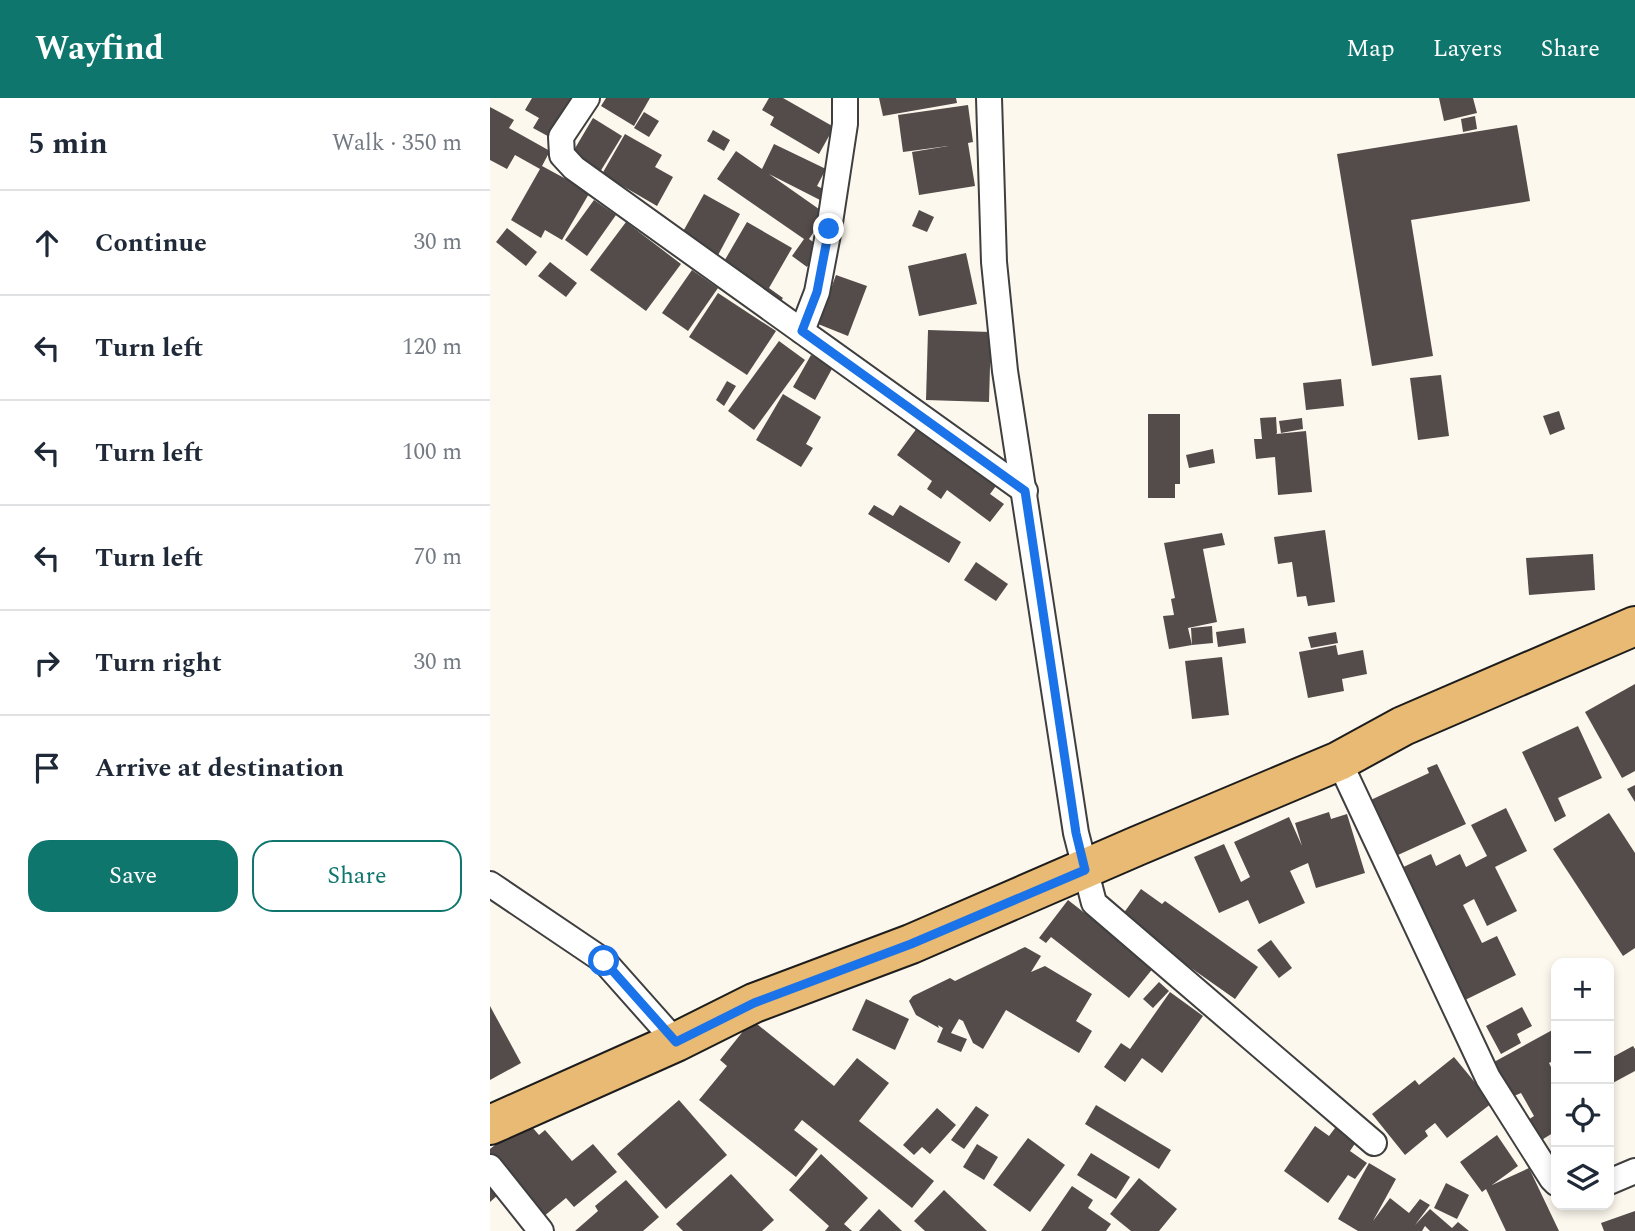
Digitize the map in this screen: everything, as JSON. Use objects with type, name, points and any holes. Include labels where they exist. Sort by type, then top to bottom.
[{"type":"main road","points":[[490,1125],[676,1042],[754,1003],[911,944],[1085,870],[1339,761],[1403,726],[1635,626]]},
{"type":"street","points":[[587,98],[561,137],[562,155],[574,168],[1025,491]]},
{"type":"street","points":[[802,331],[817,292],[827,241],[845,124],[845,98]]},
{"type":"street","points":[[989,98],[994,261],[1005,370],[1076,833],[1094,903],[1374,1143]]},
{"type":"street","points":[[1339,761],[1488,1078],[1551,1177]]},
{"type":"street","points":[[490,884],[604,961],[676,1042]]},
{"type":"street","points":[[490,1167],[541,1231]]},
{"type":"street","points":[[1614,1180],[1635,1171]]},
{"type":"building","points":[[532,98],[579,98],[555,140],[533,128],[539,118],[525,110]]},
{"type":"building","points":[[606,98],[650,98],[634,126],[601,106]]},
{"type":"building","points":[[769,98],[783,98],[834,127],[819,154],[770,125],[774,117],[762,110]]},
{"type":"building","points":[[879,98],[956,98],[957,103],[883,116]]},
{"type":"building","points":[[1439,98],[1473,98],[1477,113],[1444,121]]},
{"type":"building","points":[[968,105],[973,142],[968,143],[975,186],[919,195],[912,152],[948,146],[903,152],[898,115]]},
{"type":"building","points":[[490,107],[514,120],[509,128],[550,151],[542,166],[590,192],[562,240],[545,230],[541,238],[511,220],[540,169],[515,155],[507,169],[490,160]]},
{"type":"building","points":[[644,112],[659,121],[649,137],[634,128]]},
{"type":"building","points":[[1475,116],[1477,129],[1463,132],[1461,119]]},
{"type":"building","points":[[593,118],[622,136],[600,172],[571,155]]},
{"type":"building","points":[[1517,125],[1530,201],[1411,220],[1433,356],[1372,366],[1337,154]]},
{"type":"building","points":[[713,130],[730,140],[724,151],[707,141]]},
{"type":"building","points":[[625,134],[662,155],[655,167],[673,177],[657,206],[602,174]]},
{"type":"building","points":[[774,144],[826,169],[817,186],[825,190],[820,200],[769,174],[826,214],[809,239],[820,247],[807,267],[792,256],[804,239],[717,179],[736,151],[762,169]]},
{"type":"building","points":[[704,194],[740,214],[717,257],[680,237]]},
{"type":"building","points":[[594,200],[616,215],[587,256],[565,240]]},
{"type":"building","points":[[919,210],[934,217],[927,232],[912,226]]},
{"type":"building","points":[[626,222],[681,264],[646,311],[590,270]]},
{"type":"building","points":[[747,222],[792,248],[769,288],[783,298],[775,309],[719,270]]},
{"type":"building","points":[[507,228],[537,252],[526,266],[496,242]]},
{"type":"building","points":[[966,253],[977,304],[919,316],[908,266]]},
{"type":"building","points":[[550,262],[577,283],[566,297],[538,276]]},
{"type":"building","points":[[692,270],[718,288],[688,331],[662,313]]},
{"type":"building","points":[[836,275],[867,286],[848,336],[818,324]]},
{"type":"building","points":[[718,293],[776,331],[747,375],[689,337]]},
{"type":"building","points":[[928,330],[991,332],[989,402],[926,400]]},
{"type":"building","points":[[779,341],[805,360],[754,430],[728,411]]},
{"type":"building","points":[[811,355],[833,367],[815,400],[793,387]]},
{"type":"building","points":[[1441,375],[1449,436],[1418,440],[1410,378]]},
{"type":"building","points":[[1341,379],[1344,406],[1306,410],[1303,383]]},
{"type":"building","points":[[727,381],[736,386],[724,406],[716,400]]},
{"type":"building","points":[[783,394],[821,417],[806,444],[813,448],[801,467],[756,440]]},
{"type":"building","points":[[1559,411],[1565,429],[1550,435],[1543,416]]},
{"type":"building","points":[[1148,414],[1180,414],[1180,484],[1175,484],[1175,498],[1148,498]]},
{"type":"building","points":[[1276,417],[1276,434],[1306,431],[1312,492],[1278,495],[1275,457],[1256,459],[1254,439],[1262,439],[1260,418]]},
{"type":"building","points":[[1302,418],[1303,429],[1281,433],[1279,421]]},
{"type":"building","points":[[917,428],[996,486],[990,494],[1004,504],[990,522],[947,490],[941,499],[927,489],[932,481],[897,455]]},
{"type":"building","points":[[1213,449],[1215,463],[1189,468],[1186,455]]},
{"type":"building","points":[[874,505],[893,516],[900,505],[961,542],[949,563],[868,514]]},
{"type":"building","points":[[1325,530],[1335,602],[1308,606],[1306,596],[1297,597],[1292,562],[1278,564],[1274,537]]},
{"type":"building","points":[[1222,533],[1225,545],[1203,549],[1217,622],[1188,628],[1192,645],[1169,649],[1163,616],[1174,615],[1171,599],[1175,598],[1164,543]]},
{"type":"building","points":[[1593,554],[1595,590],[1529,595],[1526,558]]},
{"type":"building","points":[[976,562],[1008,584],[996,601],[964,580]]},
{"type":"building","points":[[1212,626],[1213,643],[1192,645],[1191,628]]},
{"type":"building","points":[[1244,628],[1246,643],[1218,647],[1216,632]]},
{"type":"building","points":[[1336,632],[1338,643],[1311,648],[1308,637]]},
{"type":"building","points":[[1336,645],[1338,655],[1363,650],[1367,674],[1342,679],[1344,691],[1308,698],[1299,652]]},
{"type":"building","points":[[1222,657],[1229,715],[1192,719],[1185,661]]},
{"type":"building","points":[[1635,684],[1635,771],[1622,778],[1585,712]]},
{"type":"building","points":[[1578,726],[1602,778],[1558,798],[1566,816],[1555,822],[1522,752]]},
{"type":"building","points":[[1437,764],[1466,824],[1387,860],[1362,804],[1429,773],[1427,768]]},
{"type":"building","points":[[1635,785],[1635,802],[1627,789]]},
{"type":"building","points":[[1506,808],[1527,851],[1495,867],[1517,911],[1487,926],[1474,899],[1463,905],[1482,943],[1497,936],[1516,975],[1461,1002],[1395,871],[1431,854],[1436,866],[1460,854],[1466,867],[1487,856],[1471,825]]},
{"type":"building","points":[[1329,812],[1331,819],[1347,814],[1365,873],[1316,888],[1308,863],[1290,871],[1305,903],[1259,924],[1248,900],[1219,913],[1194,857],[1224,844],[1241,882],[1250,877],[1234,842],[1289,817],[1302,846],[1295,823]]},
{"type":"building","points":[[1609,813],[1635,853],[1635,948],[1623,956],[1553,849]]},
{"type":"building","points":[[1141,889],[1162,904],[1165,901],[1258,967],[1235,999],[1150,939],[1118,921]]},
{"type":"building","points":[[1068,900],[1154,967],[1129,998],[1051,937],[1046,943],[1039,938]]},
{"type":"building","points":[[1271,940],[1292,968],[1279,978],[1257,950]]},
{"type":"building","points":[[1025,947],[1041,956],[1031,972],[1045,966],[1092,994],[1076,1021],[1092,1031],[1079,1053],[1006,1010],[983,1049],[973,1043],[963,1021],[959,1019],[951,1033],[967,1039],[961,1052],[937,1042],[943,1028],[916,1015],[909,1001],[913,996],[950,978],[955,981]]},
{"type":"building","points":[[1159,982],[1169,991],[1153,1008],[1143,999]]},
{"type":"building","points":[[1170,992],[1203,1016],[1162,1073],[1142,1058],[1125,1082],[1104,1067],[1121,1043],[1130,1049]]},
{"type":"building","points":[[866,999],[909,1019],[895,1050],[852,1030]]},
{"type":"building","points":[[490,1006],[521,1063],[490,1080]]},
{"type":"building","points":[[1522,1007],[1532,1026],[1517,1034],[1521,1043],[1501,1054],[1486,1026]]},
{"type":"building","points":[[752,1020],[834,1086],[857,1058],[889,1083],[859,1121],[934,1181],[912,1208],[802,1120],[794,1130],[818,1149],[796,1177],[699,1100],[727,1066],[720,1060]]},
{"type":"building","points":[[1551,1031],[1551,1134],[1540,1141],[1528,1120],[1534,1116],[1521,1093],[1514,1096],[1494,1062]]},
{"type":"building","points":[[1633,1046],[1635,1049],[1635,1071],[1614,1082],[1614,1056]]},
{"type":"building","points":[[1454,1057],[1492,1103],[1447,1138],[1435,1123],[1425,1131],[1428,1136],[1405,1155],[1372,1114],[1415,1080],[1419,1085]]},
{"type":"building","points":[[679,1100],[727,1155],[666,1209],[617,1154]]},
{"type":"building","points":[[1096,1105],[1171,1150],[1159,1169],[1085,1124]]},
{"type":"building","points":[[976,1106],[989,1115],[964,1149],[951,1140]]},
{"type":"building","points":[[937,1108],[956,1125],[930,1154],[922,1147],[914,1155],[903,1145]]},
{"type":"building","points":[[526,1120],[539,1135],[545,1130],[572,1161],[593,1144],[617,1172],[574,1207],[566,1198],[543,1217],[490,1154],[490,1149]]},
{"type":"building","points":[[1338,1124],[1358,1139],[1350,1151],[1367,1163],[1355,1179],[1348,1175],[1328,1203],[1284,1171],[1315,1126],[1329,1136]]},
{"type":"building","points":[[1497,1135],[1518,1166],[1492,1185],[1529,1168],[1559,1231],[1506,1231],[1486,1189],[1482,1192],[1460,1162]]},
{"type":"building","points":[[1028,1138],[1065,1165],[1030,1212],[993,1185]]},
{"type":"building","points":[[977,1144],[998,1157],[984,1180],[963,1167]]},
{"type":"building","points":[[1091,1153],[1130,1177],[1116,1199],[1077,1175]]},
{"type":"building","points":[[821,1154],[868,1198],[844,1224],[852,1231],[825,1231],[829,1226],[789,1190]]},
{"type":"building","points":[[1369,1163],[1396,1179],[1373,1221],[1390,1198],[1409,1213],[1420,1199],[1430,1205],[1415,1225],[1430,1209],[1452,1228],[1458,1222],[1469,1231],[1430,1231],[1425,1226],[1422,1231],[1358,1231],[1338,1219]]},
{"type":"building","points":[[731,1174],[774,1220],[762,1231],[683,1231],[676,1224]]},
{"type":"building","points":[[1139,1178],[1177,1209],[1159,1231],[1131,1231],[1110,1214]]},
{"type":"building","points":[[626,1180],[659,1217],[643,1231],[575,1231],[598,1211],[595,1206]]},
{"type":"building","points":[[490,1183],[499,1194],[490,1202]]},
{"type":"building","points":[[1446,1183],[1469,1195],[1457,1219],[1434,1208]]},
{"type":"building","points":[[1072,1186],[1093,1200],[1088,1208],[1111,1224],[1106,1231],[1041,1231]]},
{"type":"building","points":[[944,1190],[987,1231],[925,1231],[914,1221]]},
{"type":"building","points":[[879,1209],[902,1231],[859,1231]]},
{"type":"building","points":[[1635,1211],[1635,1231],[1604,1231],[1601,1223]]},
{"type":"route","points":[[604,961],[676,1042],[754,1003],[911,944],[1085,870],[1076,833],[1025,491],[802,331],[817,292],[829,229]]}]
